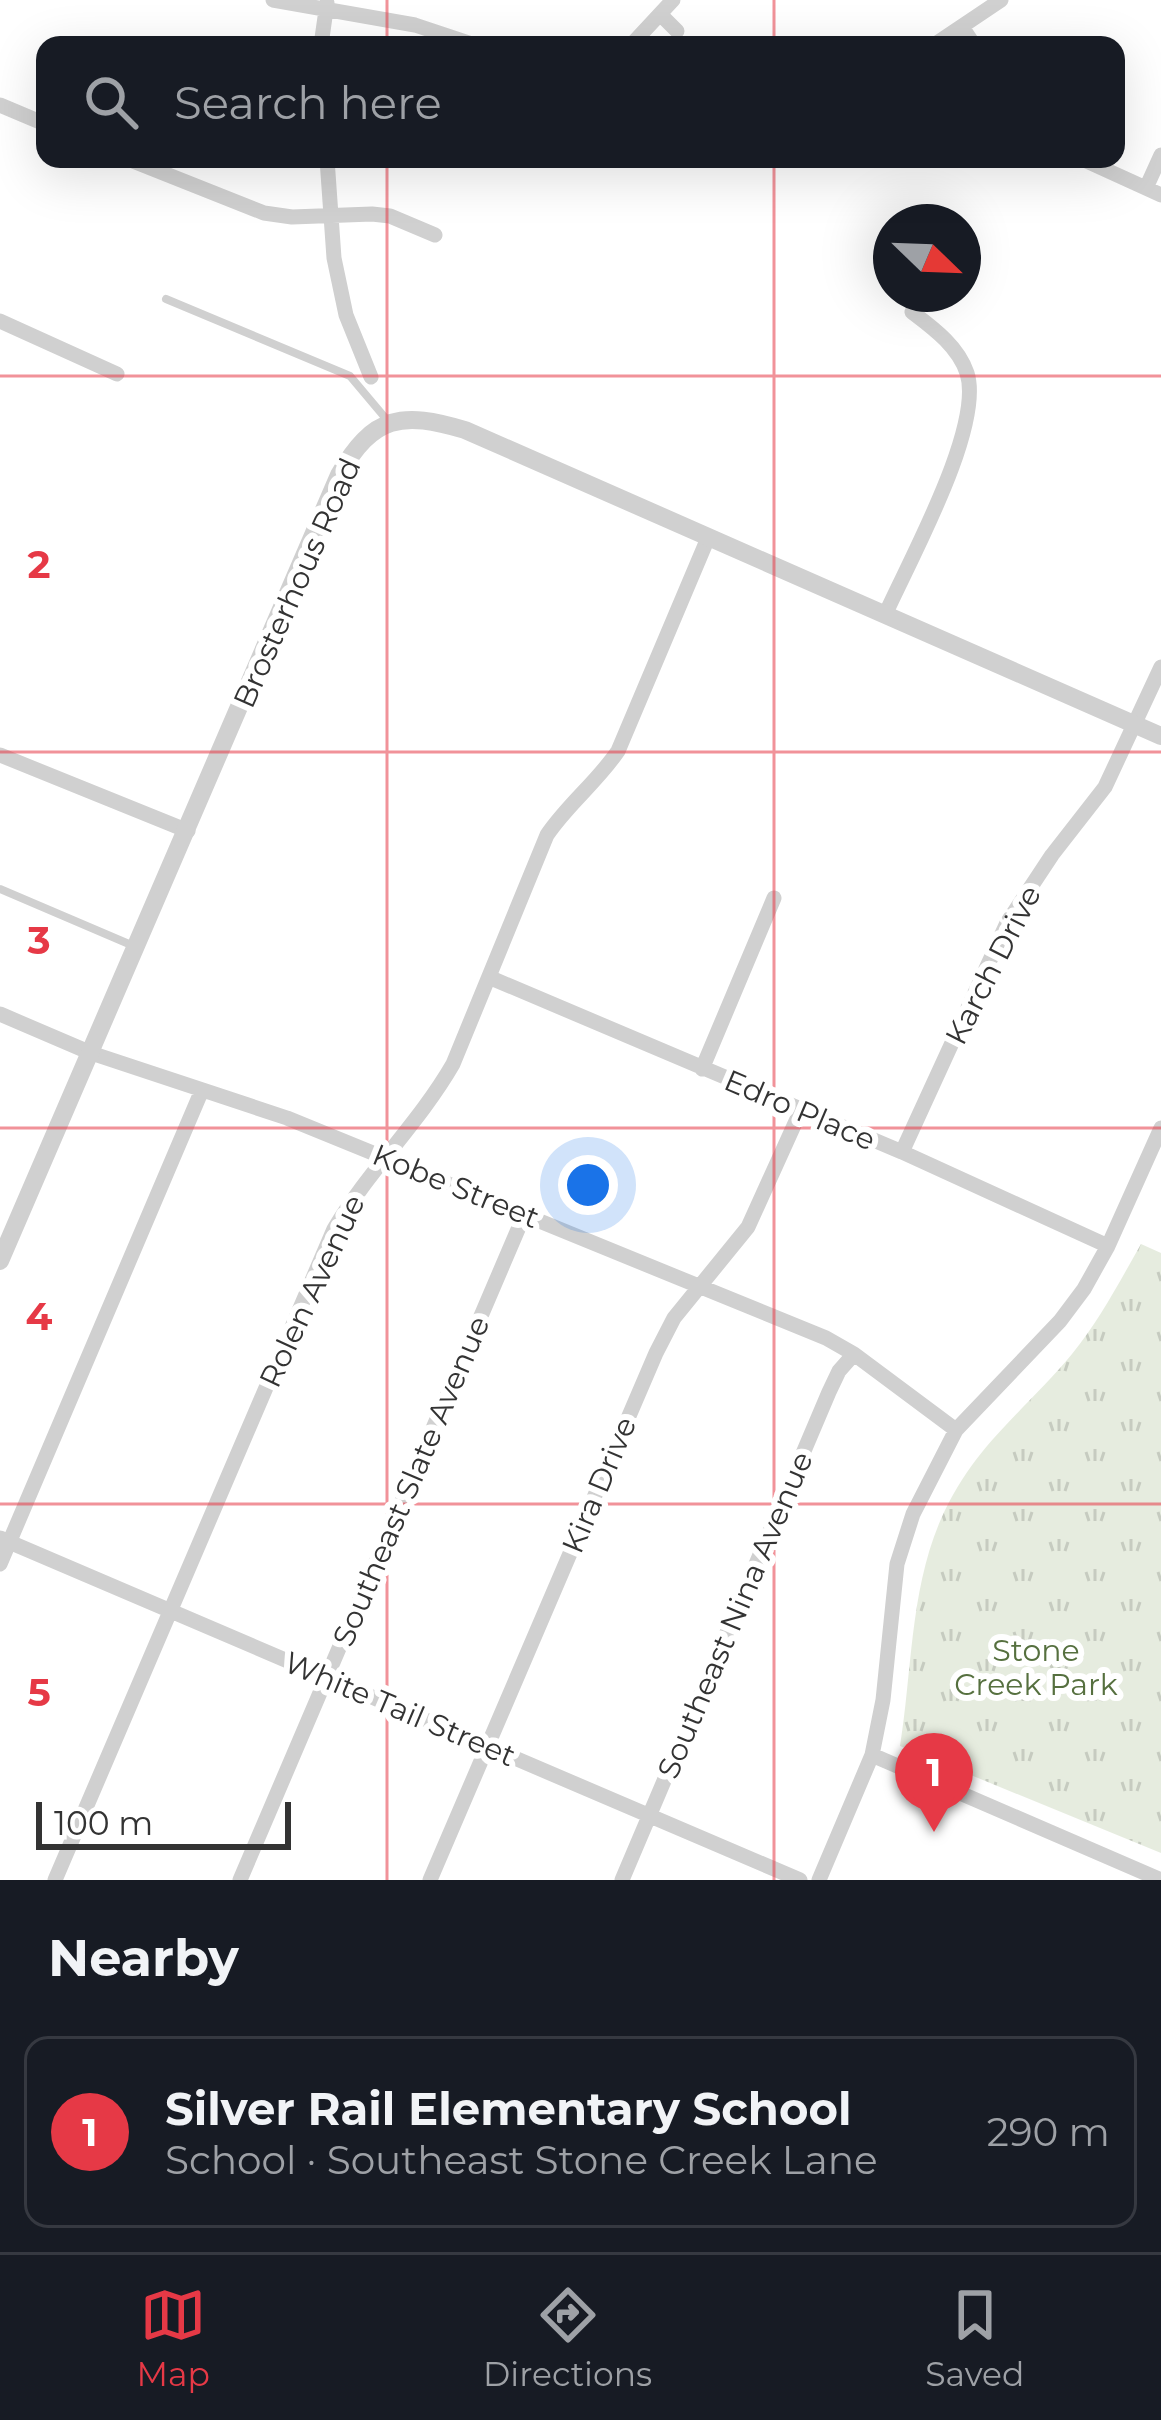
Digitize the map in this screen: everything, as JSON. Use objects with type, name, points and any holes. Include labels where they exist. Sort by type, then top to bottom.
[{"type":"street","points":[[272,0],[327,4],[451,36]]},
{"type":"street","points":[[639,36],[673,0]]},
{"type":"street","points":[[948,36],[1001,0]]},
{"type":"street","points":[[322,36],[327,4]]},
{"type":"street","points":[[660,14],[677,31]]},
{"type":"street","points":[[962,27],[968,36]]},
{"type":"street","points":[[0,105],[36,120]]},
{"type":"street","points":[[1102,168],[1154,192],[1161,155]]},
{"type":"street","points":[[150,168],[251,210],[292,217],[390,216],[435,235]]},
{"type":"street","points":[[328,168],[334,258],[346,315],[371,377]]},
{"type":"street","points":[[885,615],[967,432],[967,374],[941,333],[912,312]]},
{"type":"street","points":[[0,321],[117,374]]},
{"type":"street","points":[[388,421],[412,418],[465,430],[1161,736]]},
{"type":"street","name":"Brosterhous Road","points":[[0,1261],[339,475],[368,435],[388,421]]},
{"type":"street","name":"Rolen Avenue","points":[[55,1880],[334,1229],[358,1189],[434,1098],[454,1064],[547,835],[562,812],[602,776],[618,751],[708,538]]},
{"type":"street","name":"Karch Drive","points":[[902,1152],[1007,923],[1105,787],[1161,668]]},
{"type":"street","points":[[0,755],[188,831]]},
{"type":"street","points":[[702,1069],[774,898]]},
{"type":"street","name":"Edro Place","points":[[490,978],[902,1152],[1108,1246]]},
{"type":"street","name":"Kobe Street","points":[[0,1014],[92,1053],[384,1157],[700,1286],[854,1354],[956,1430]]},
{"type":"street","points":[[0,1564],[5,1540],[202,1090]]},
{"type":"street","name":"Kira Drive","points":[[430,1880],[656,1353],[674,1318],[748,1227],[800,1110]]},
{"type":"street","points":[[819,1880],[872,1755],[883,1700],[897,1564],[913,1514],[956,1430],[1060,1321],[1084,1289],[1159,1137]]},
{"type":"street","name":"Southeast Slate Avenue","points":[[239,1880],[525,1213]]},
{"type":"street","name":"Southeast Nina Avenue","points":[[622,1880],[829,1392],[854,1354]]},
{"type":"street","name":"White Tail Street","points":[[5,1540],[800,1880]]},
{"type":"street","points":[[872,1755],[1161,1880]]},
{"type":"lane","points":[[166,299],[350,376],[388,421]]},
{"type":"lane","points":[[0,889],[137,948]]},
{"type":"green space","name":"Stone Creek Park","points":[[1141,1244],[1161,1253],[1161,1853],[900,1746],[923,1574],[941,1519],[968,1470],[1082,1341]]},
{"type":"place","name":"Silver Rail Elementary School","points":[[934,1832]]}]
